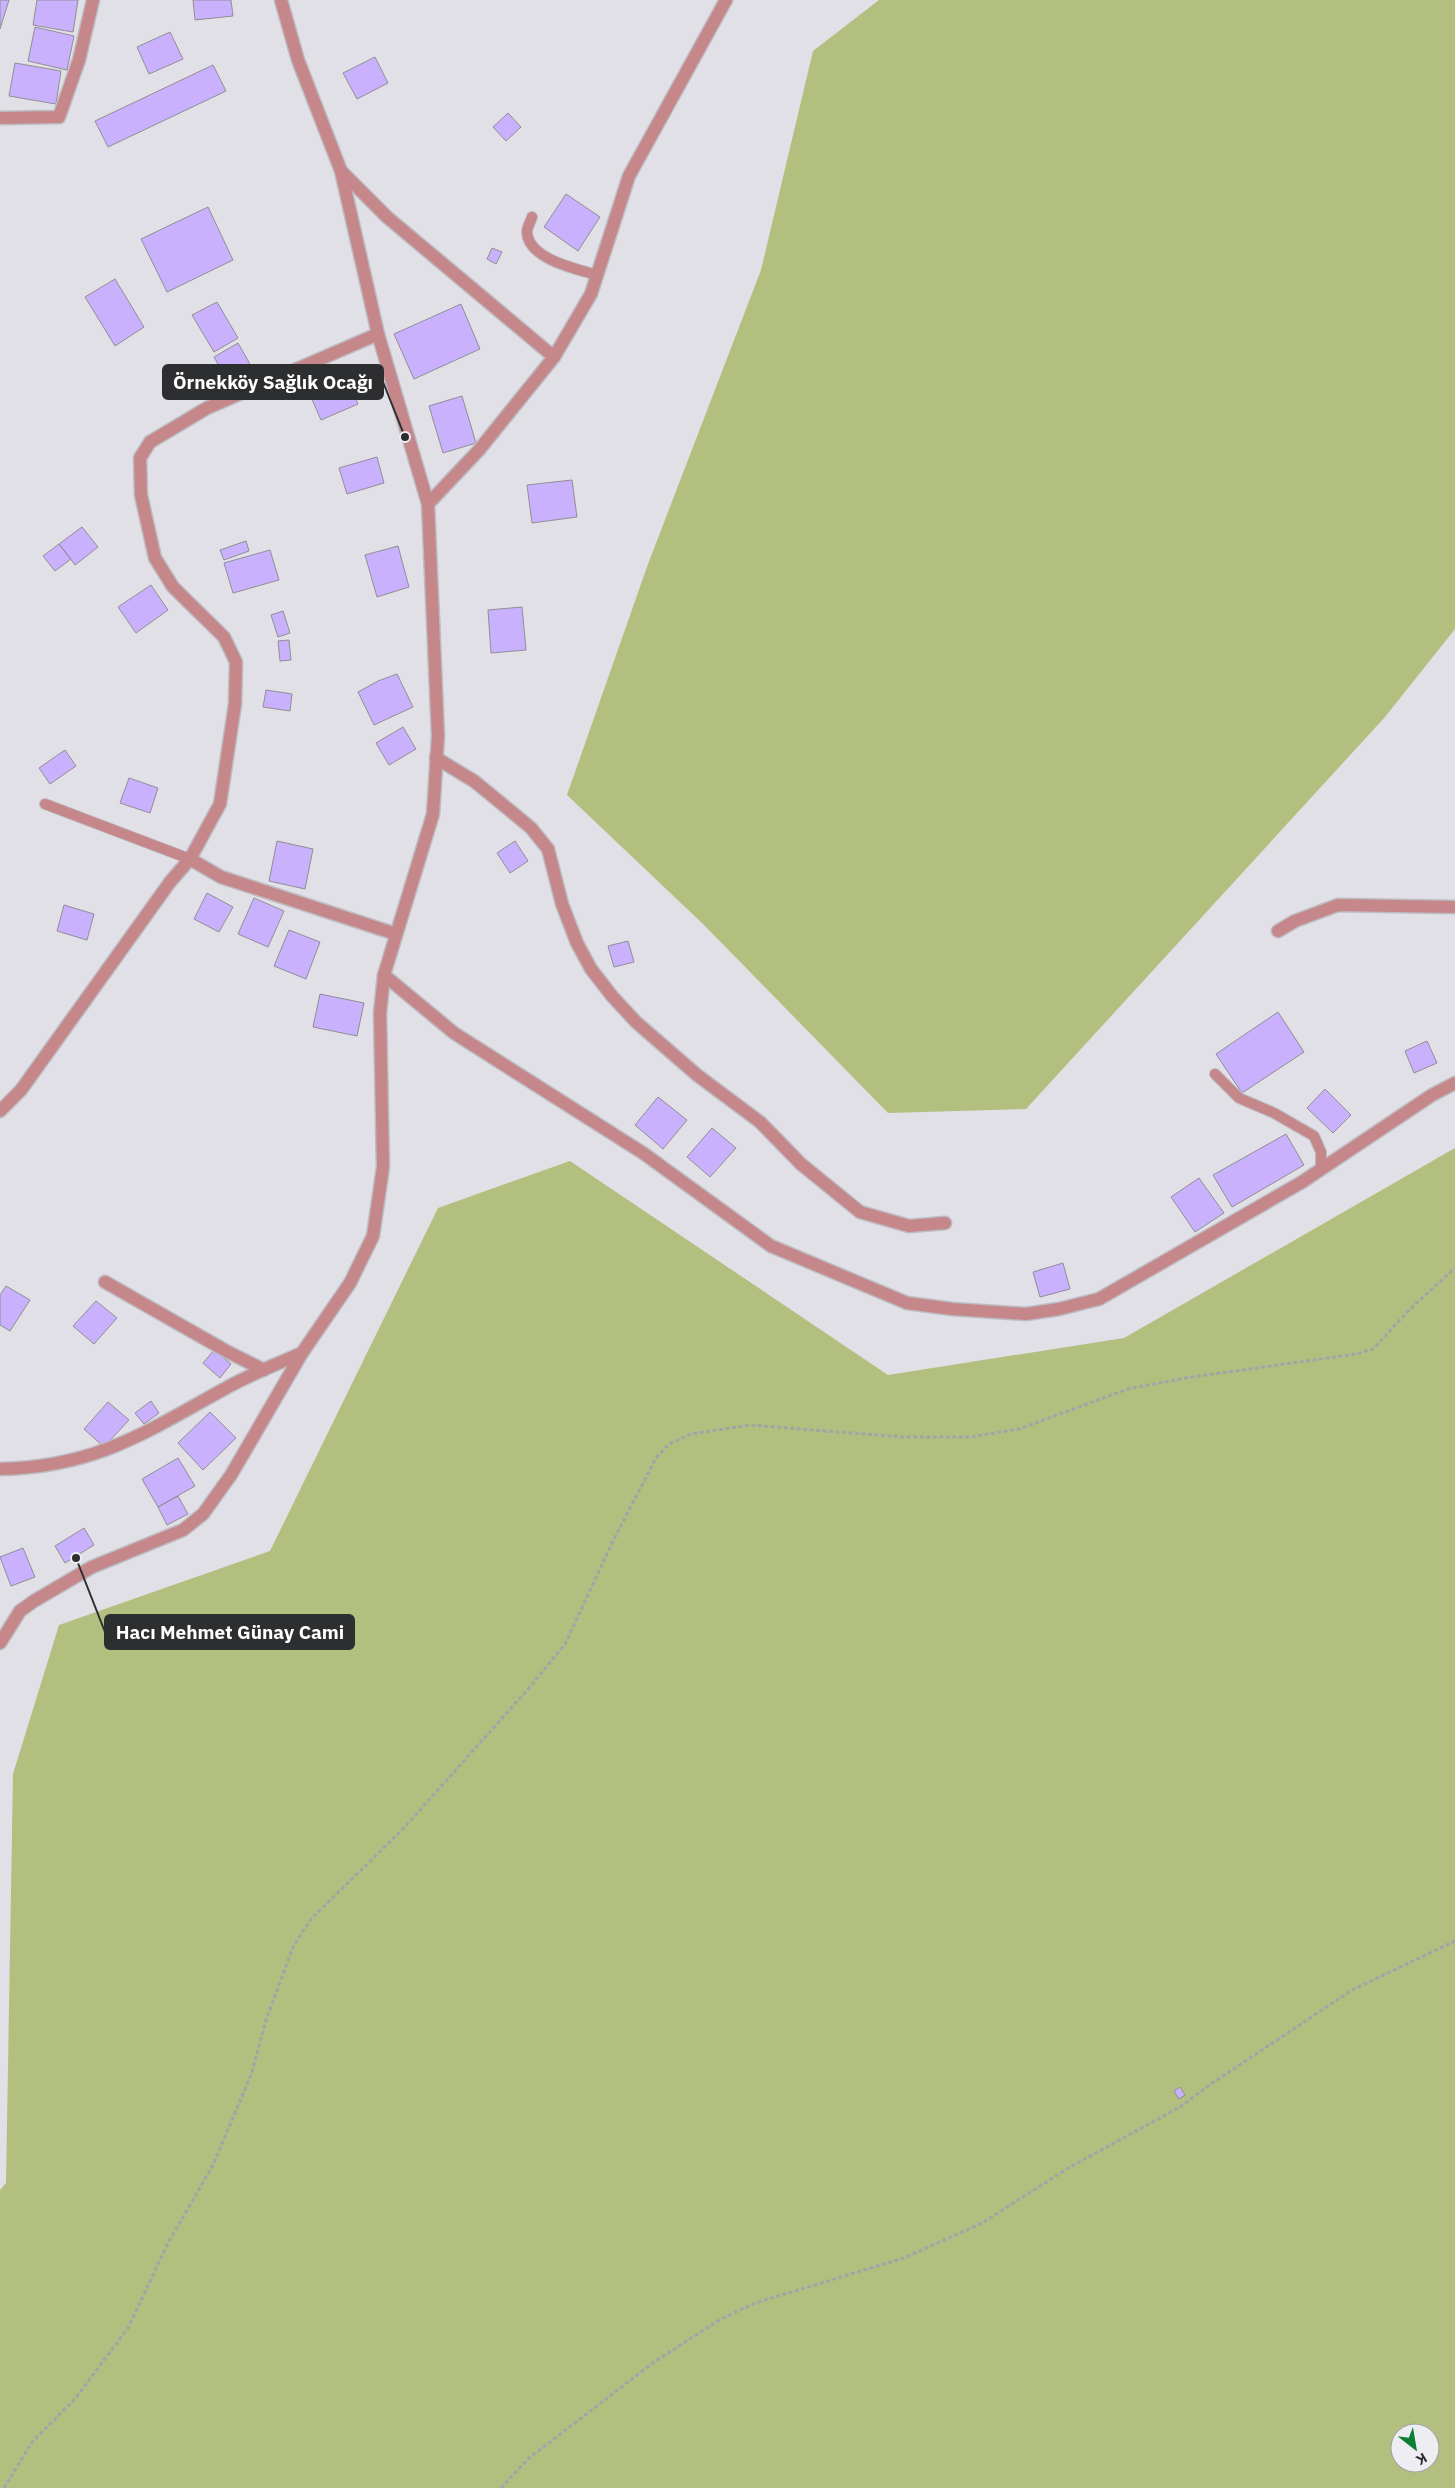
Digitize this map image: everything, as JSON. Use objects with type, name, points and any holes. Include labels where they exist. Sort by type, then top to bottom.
[{"type":"street","points":[[0,118],[59,117],[79,60],[92,0]]},
{"type":"street","points":[[0,1643],[20,1611],[34,1601],[92,1567],[183,1530],[203,1514],[231,1475],[302,1352],[350,1284],[373,1236],[383,1167],[380,1013],[384,974],[433,814],[438,736],[428,504],[378,334],[341,171],[298,60],[281,0]]},
{"type":"street","points":[[428,504],[479,450],[554,357],[591,294],[629,176],[726,0]]},
{"type":"street","points":[[341,171],[387,217],[554,357]]},
{"type":"street","points":[[0,1111],[21,1090],[170,882],[190,859],[220,804],[235,704],[236,662],[224,637],[173,587],[155,558],[140,495],[140,458],[150,442],[207,408],[378,334]]},
{"type":"street","points":[[436,758],[474,781],[500,802],[530,828],[548,849],[562,904],[577,943],[591,969],[636,1022],[696,1075],[760,1122],[801,1164],[860,1212],[909,1226],[945,1223]]},
{"type":"street","points":[[190,859],[221,876],[396,934]]},
{"type":"street","points":[[1278,931],[1295,920],[1338,905],[1455,906]]},
{"type":"street","points":[[384,974],[454,1033],[643,1153],[771,1246],[907,1303],[952,1309],[1026,1314],[1059,1309],[1099,1299],[1321,1169],[1432,1095],[1455,1083]]},
{"type":"street","points":[[105,1282],[228,1352],[264,1370]]},
{"type":"street","points":[[0,1469],[31,1468],[77,1460],[112,1448],[161,1425],[228,1387],[302,1352]]},
{"type":"lane","points":[[532,216],[527,231],[532,246],[542,255],[597,275]]},
{"type":"lane","points":[[45,804],[190,859]]},
{"type":"lane","points":[[1215,1074],[1239,1098],[1274,1113],[1314,1136],[1321,1152],[1321,1169]]},
{"type":"path","points":[[4,2488],[32,2442],[75,2399],[128,2328],[167,2246],[213,2164],[251,2075],[266,2020],[293,1947],[311,1919],[402,1830],[530,1686],[564,1644],[622,1523],[656,1458],[669,1444],[691,1434],[750,1425],[904,1437],[971,1437],[1019,1429],[1128,1389],[1185,1378],[1356,1354],[1373,1349],[1410,1309],[1455,1268]]},
{"type":"path","points":[[501,2488],[528,2459],[654,2362],[721,2319],[755,2303],[904,2258],[982,2223],[1070,2167],[1180,2107],[1208,2086],[1352,1990],[1455,1941]]},
{"type":"green space","points":[[879,0],[1455,0],[1455,629],[1385,717],[1026,1109],[888,1113],[703,924],[567,795],[648,564],[761,270],[813,51]]},
{"type":"green space","points":[[1455,1148],[1455,2488],[0,2488],[0,2190],[6,2183],[13,1774],[59,1625],[270,1551],[438,1208],[570,1161],[888,1375],[1124,1338]]},
{"type":"building","points":[[0,0],[9,0],[0,29]]},
{"type":"building","points":[[37,0],[78,0],[73,32],[33,25]]},
{"type":"building","points":[[193,0],[231,0],[233,16],[195,20]]},
{"type":"building","points":[[35,27],[74,36],[67,70],[28,61]]},
{"type":"building","points":[[170,32],[183,59],[149,74],[137,47]]},
{"type":"building","points":[[375,57],[388,83],[357,99],[343,73]]},
{"type":"building","points":[[15,63],[61,71],[56,104],[9,96]]},
{"type":"building","points":[[213,65],[226,91],[108,147],[95,121]]},
{"type":"building","points":[[508,113],[521,127],[506,141],[493,127]]},
{"type":"building","points":[[566,194],[600,217],[578,251],[544,227]]},
{"type":"building","points":[[208,207],[233,260],[167,292],[141,239]]},
{"type":"building","points":[[492,248],[502,252],[496,264],[487,259]]},
{"type":"building","points":[[115,279],[144,327],[115,346],[85,297]]},
{"type":"building","points":[[217,302],[238,338],[214,352],[192,315]]},
{"type":"building","points":[[461,304],[480,349],[414,379],[394,334]]},
{"type":"building","points":[[238,343],[255,373],[231,387],[214,357]]},
{"type":"building","points":[[345,374],[358,404],[321,420],[308,390]]},
{"type":"building","points":[[462,396],[476,443],[443,453],[429,406]]},
{"type":"building","points":[[377,457],[384,483],[347,494],[339,468]]},
{"type":"building","points":[[572,480],[577,517],[532,523],[527,485]]},
{"type":"building","points":[[82,527],[98,547],[75,565],[59,544]]},
{"type":"building","points":[[246,541],[249,551],[224,560],[220,550]]},
{"type":"building","points":[[59,544],[71,559],[55,571],[43,556]]},
{"type":"building","points":[[398,546],[409,587],[377,597],[365,555]]},
{"type":"building","points":[[270,550],[279,580],[233,593],[224,563]]},
{"type":"building","points":[[151,585],[168,610],[136,633],[118,607]]},
{"type":"building","points":[[522,607],[526,650],[491,653],[488,610]]},
{"type":"building","points":[[283,611],[290,633],[278,637],[271,615]]},
{"type":"building","points":[[289,640],[291,660],[280,661],[278,641]]},
{"type":"building","points":[[397,674],[413,707],[374,725],[358,692],[378,681]]},
{"type":"building","points":[[266,690],[292,694],[290,711],[263,707]]},
{"type":"building","points":[[403,727],[416,749],[389,765],[376,743]]},
{"type":"building","points":[[65,750],[76,766],[50,784],[39,768]]},
{"type":"building","points":[[129,778],[158,788],[150,813],[120,803]]},
{"type":"building","points":[[277,841],[313,849],[305,889],[269,881]]},
{"type":"building","points":[[515,841],[528,861],[510,873],[497,853]]},
{"type":"building","points":[[207,893],[233,907],[219,932],[194,919]]},
{"type":"building","points":[[254,898],[284,911],[268,947],[238,934]]},
{"type":"building","points":[[64,905],[94,914],[87,940],[57,931]]},
{"type":"building","points":[[289,930],[320,942],[306,979],[274,966]]},
{"type":"building","points":[[628,941],[634,962],[614,967],[608,946]]},
{"type":"building","points":[[320,994],[364,1003],[357,1036],[313,1027]]},
{"type":"building","points":[[1278,1012],[1304,1052],[1242,1093],[1216,1054]]},
{"type":"building","points":[[1427,1041],[1437,1063],[1414,1073],[1405,1051]]},
{"type":"building","points":[[1325,1089],[1351,1115],[1333,1133],[1307,1108]]},
{"type":"building","points":[[658,1097],[687,1120],[663,1149],[635,1125]]},
{"type":"building","points":[[712,1128],[736,1148],[710,1177],[687,1157]]},
{"type":"building","points":[[1286,1134],[1304,1165],[1232,1207],[1213,1175]]},
{"type":"building","points":[[1199,1178],[1224,1213],[1195,1232],[1171,1197]]},
{"type":"building","points":[[1063,1263],[1070,1289],[1040,1297],[1033,1272]]},
{"type":"building","points":[[6,1286],[30,1300],[10,1331],[0,1325],[0,1295]]},
{"type":"building","points":[[96,1301],[117,1318],[94,1344],[73,1326]]},
{"type":"building","points":[[214,1350],[231,1364],[220,1378],[203,1363]]},
{"type":"building","points":[[151,1401],[159,1413],[144,1424],[135,1413]]},
{"type":"building","points":[[108,1402],[129,1420],[104,1447],[84,1429]]},
{"type":"building","points":[[210,1412],[236,1438],[203,1470],[178,1443]]},
{"type":"building","points":[[178,1458],[195,1486],[158,1507],[142,1479]]},
{"type":"building","points":[[178,1496],[188,1514],[167,1525],[158,1507]]},
{"type":"building","points":[[84,1528],[94,1545],[65,1563],[55,1546]]},
{"type":"building","points":[[23,1548],[35,1577],[11,1586],[0,1557]]},
{"type":"building","points":[[1180,2087],[1185,2095],[1179,2099],[1174,2091]]},
{"type":"place","name":"Örnekköy Sağlık Ocağı","points":[[405,437]]},
{"type":"place","name":"Hacı Mehmet Günay Cami","points":[[76,1558]]}]
